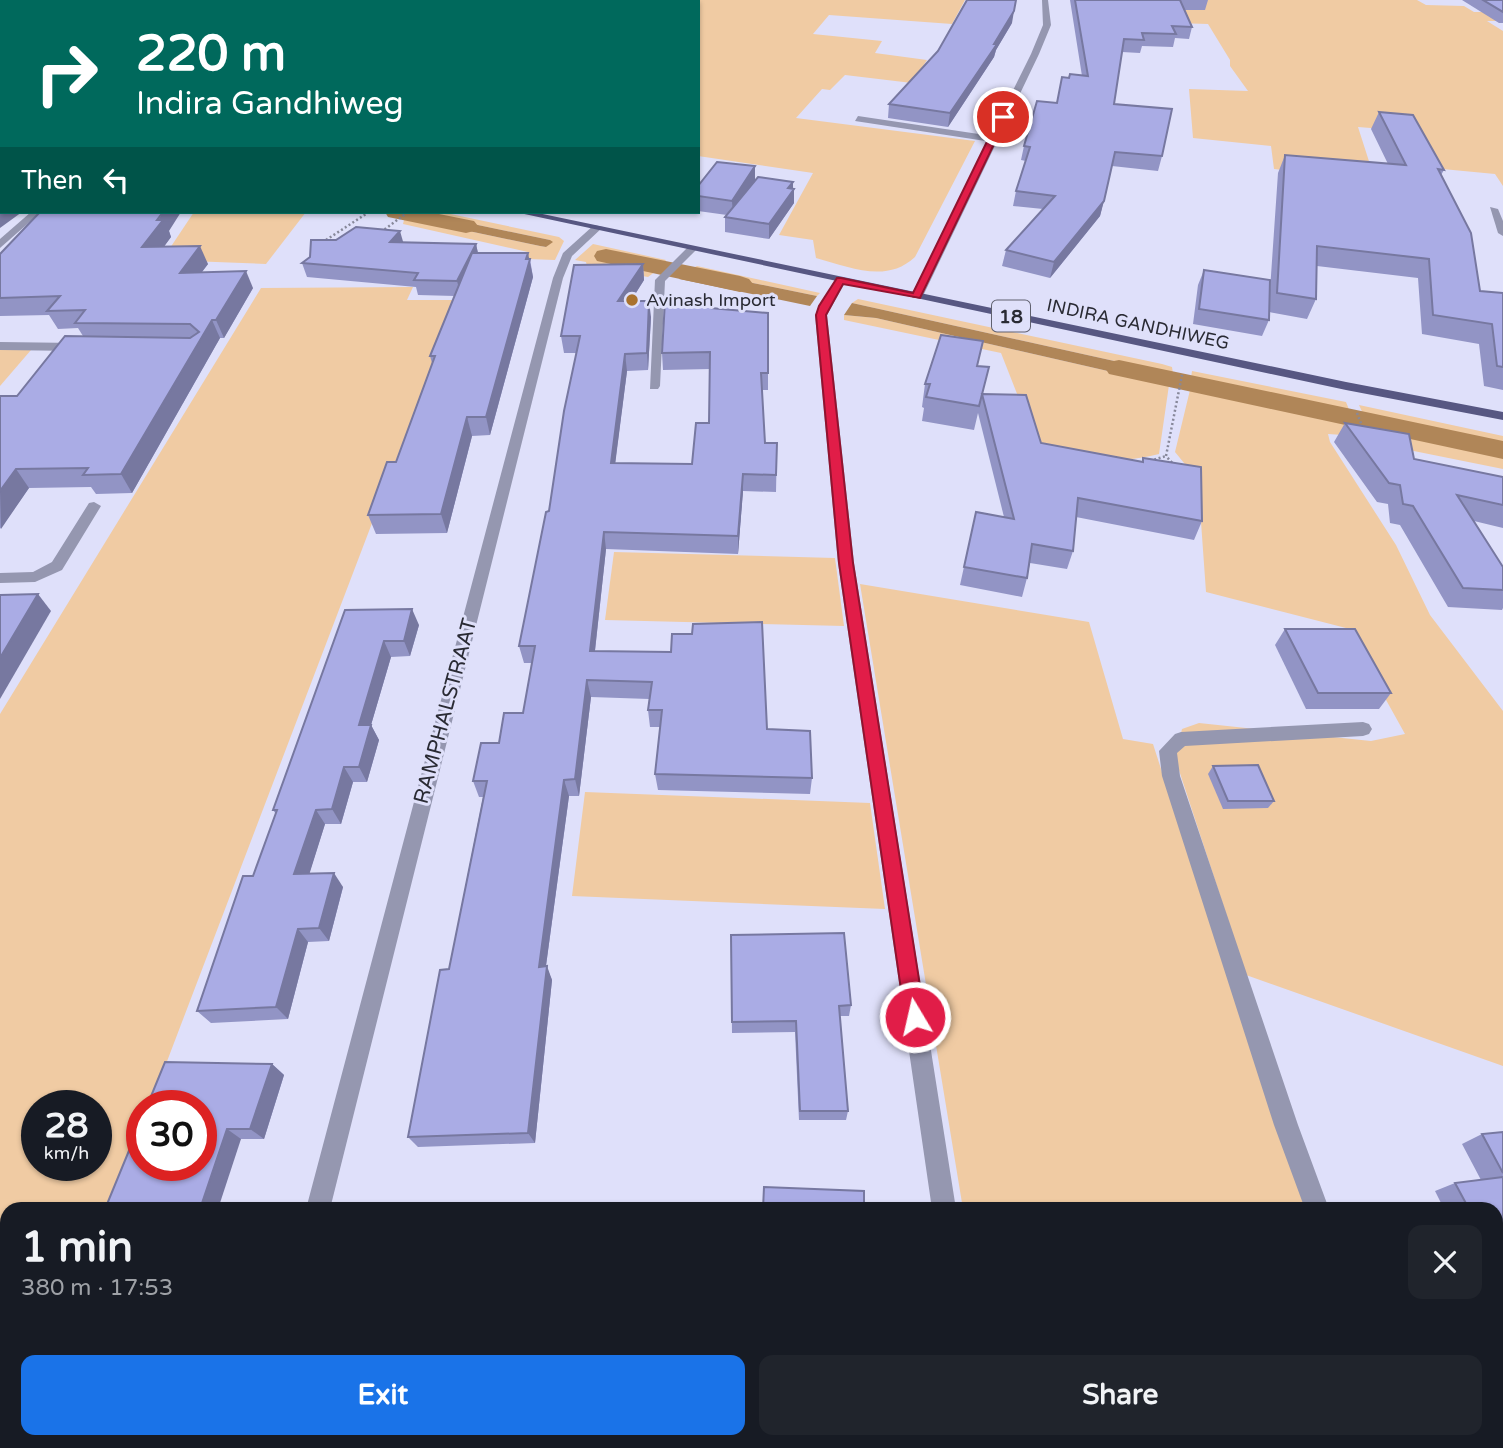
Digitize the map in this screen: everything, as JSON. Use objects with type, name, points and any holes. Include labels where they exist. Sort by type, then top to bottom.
[{"type":"main road","name":"INDIRA GANDHIWEG","points":[[530,214],[841,281],[1503,416]]},
{"type":"street","points":[[916,296],[1035,54],[1047,24],[1045,0]]},
{"type":"street","points":[[858,119],[992,139]]},
{"type":"street","points":[[1493,209],[1503,233]]},
{"type":"street","points":[[0,245],[34,214]]},
{"type":"street","name":"RAMPHALSTRAAT","points":[[320,1202],[558,278],[567,255],[598,227]]},
{"type":"street","points":[[654,386],[660,280],[692,249]]},
{"type":"street","points":[[841,281],[821,315],[846,563],[943,1202]]},
{"type":"street","points":[[0,346],[91,348]]},
{"type":"street","points":[[0,578],[35,577],[57,566],[94,506]]},
{"type":"street","points":[[1314,1202],[1286,1125],[1179,802],[1171,776],[1168,751],[1181,738],[1363,729]]},
{"type":"path","points":[[326,240],[366,214]]},
{"type":"path","points":[[373,237],[405,214]]},
{"type":"path","points":[[1166,456],[1179,388]]},
{"type":"path","points":[[1146,462],[1166,456]]},
{"type":"path","points":[[1166,456],[1178,470]]},
{"type":"shaded area","points":[[700,0],[965,0],[952,24],[829,15],[813,34],[882,41],[875,53],[927,60],[912,83],[845,75],[830,90],[822,89],[796,118],[975,141],[915,257],[892,270],[867,271],[816,258],[813,240],[779,235],[813,173],[700,156]]},
{"type":"shaded area","points":[[1154,0],[1417,0],[1426,5],[1464,6],[1474,12],[1503,12],[1503,21],[1487,21],[1503,31],[1503,186],[1495,174],[1432,168],[1409,131],[1358,127],[1375,180],[1274,169],[1271,146],[1193,138],[1189,89],[1248,91],[1230,66],[1230,60],[1208,24],[1175,23]]},
{"type":"shaded area","points":[[193,214],[304,214],[266,264],[162,260]]},
{"type":"shaded area","points":[[413,214],[426,214],[553,242],[546,247],[407,218]]},
{"type":"shaded area","points":[[426,214],[450,214],[559,237],[564,241],[555,260],[528,259],[525,255],[528,252],[403,224],[407,218],[546,247],[550,240]]},
{"type":"shaded area","points":[[593,244],[666,260],[663,264],[604,252],[601,259],[656,271],[648,277],[587,266],[586,262],[575,260]]},
{"type":"shaded area","points":[[697,266],[820,293],[817,296],[689,270]]},
{"type":"shaded area","points":[[689,270],[817,296],[810,306],[679,279]]},
{"type":"shaded area","points":[[413,287],[407,300],[457,300],[156,1090],[126,1090],[126,1170],[114,1202],[0,1202],[0,714],[261,288]]},
{"type":"shaded area","points":[[858,299],[1162,364],[1172,367],[1173,374],[852,303]]},
{"type":"shaded area","points":[[852,303],[1173,374],[1169,385],[876,318],[844,315]]},
{"type":"shaded area","points":[[844,315],[876,318],[1169,385],[1159,454],[1115,461],[1043,460],[1001,353],[844,320]]},
{"type":"shaded area","points":[[0,349],[31,350],[0,386]]},
{"type":"shaded area","points":[[1192,371],[1346,402],[1350,412],[1191,378]]},
{"type":"shaded area","points":[[1191,378],[1350,412],[1354,425],[1190,390]]},
{"type":"shaded area","points":[[1190,390],[1354,425],[1343,435],[1328,434],[1330,442],[1396,545],[1430,615],[1503,711],[1503,1066],[1246,975],[1175,758],[1182,729],[1199,723],[1371,741],[1405,734],[1346,628],[1206,592],[1198,480],[1175,452]]},
{"type":"shaded area","points":[[1359,405],[1503,436],[1503,446],[1364,416]]},
{"type":"shaded area","points":[[1364,416],[1503,446],[1503,457],[1370,426]]},
{"type":"shaded area","points":[[1370,426],[1503,457],[1503,469],[1384,445],[1374,438]]},
{"type":"shaded area","points":[[614,552],[835,558],[844,626],[605,620]]},
{"type":"shaded area","points":[[860,584],[1089,622],[1123,739],[1153,744],[1268,1102],[1304,1202],[962,1202]]},
{"type":"shaded area","points":[[585,792],[870,803],[885,909],[572,896]]},
{"type":"building","points":[[967,0],[1016,0],[1014,11],[994,44],[997,44],[950,113],[889,104],[938,51]]},
{"type":"building","points":[[1075,0],[1180,0],[1192,27],[1172,26],[1176,34],[1142,33],[1144,40],[1124,39],[1114,104],[1172,109],[1162,156],[1115,152],[1104,201],[1054,262],[1006,250],[1055,196],[1016,191],[1030,147],[1024,146],[1037,101],[1057,103],[1062,77],[1069,78],[1070,74],[1088,76]]},
{"type":"building","points":[[1483,0],[1503,0],[1503,12]]},
{"type":"building","points":[[1379,112],[1413,115],[1444,170],[1438,169],[1471,233],[1480,291],[1503,293],[1503,367],[1497,366],[1492,324],[1433,315],[1429,259],[1317,246],[1316,299],[1277,293],[1285,155],[1406,165]]},
{"type":"building","points":[[717,162],[755,166],[732,201],[700,196],[700,183]]},
{"type":"building","points":[[758,177],[793,182],[788,188],[794,189],[769,224],[725,217]]},
{"type":"building","points":[[38,214],[162,214],[157,220],[163,220],[142,247],[200,246],[180,273],[246,271],[216,320],[212,320],[121,474],[83,475],[88,468],[16,469],[0,491],[0,396],[17,396],[65,336],[190,338],[199,332],[190,324],[75,323],[85,310],[47,311],[60,296],[0,298],[0,254]]},
{"type":"building","points":[[356,227],[400,231],[390,242],[476,244],[457,281],[414,280],[418,273],[302,263],[310,257],[311,240],[336,240]]},
{"type":"building","points":[[472,253],[528,253],[526,259],[530,259],[486,417],[467,417],[441,514],[368,515],[387,462],[396,462],[435,356],[430,356]]},
{"type":"building","points":[[643,264],[618,301],[649,301],[647,353],[625,354],[611,463],[692,464],[696,423],[709,423],[710,352],[662,353],[665,301],[711,300],[711,308],[768,313],[768,373],[761,373],[765,443],[777,443],[776,475],[743,474],[738,536],[604,532],[590,651],[671,652],[672,634],[692,634],[693,624],[762,622],[767,729],[810,731],[812,778],[655,774],[662,710],[648,710],[652,682],[587,680],[575,779],[564,780],[539,967],[547,966],[528,1133],[408,1137],[440,970],[449,969],[487,781],[473,781],[481,743],[499,743],[504,713],[523,713],[535,646],[519,646],[546,512],[549,511],[564,411],[580,336],[561,336],[574,265]]},
{"type":"building","points":[[1204,270],[1270,280],[1269,320],[1199,309]]},
{"type":"building","points":[[941,335],[983,341],[977,366],[989,367],[979,406],[926,397],[930,384],[925,384]]},
{"type":"building","points":[[982,394],[1026,395],[1041,443],[1143,462],[1143,458],[1201,467],[1202,521],[1078,498],[1073,551],[1032,544],[1027,578],[964,567],[976,512],[1014,519]]},
{"type":"building","points":[[1345,423],[1409,434],[1414,459],[1503,477],[1503,505],[1457,495],[1503,567],[1503,590],[1463,588],[1413,506],[1403,504],[1400,485],[1389,483]]},
{"type":"building","points":[[38,594],[0,658],[0,595]]},
{"type":"building","points":[[412,609],[404,641],[384,641],[359,725],[371,725],[359,767],[344,767],[332,809],[316,810],[294,874],[334,873],[319,928],[298,929],[276,1007],[197,1011],[243,876],[253,876],[277,810],[273,810],[345,610]]},
{"type":"building","points":[[1285,629],[1355,629],[1391,693],[1318,693]]},
{"type":"building","points":[[1258,765],[1274,801],[1228,801],[1213,766]]},
{"type":"building","points":[[844,933],[851,1005],[839,1006],[848,1111],[800,1111],[796,1021],[732,1022],[731,935]]},
{"type":"building","points":[[165,1062],[272,1064],[250,1129],[227,1129],[217,1159],[217,1090],[154,1090]]},
{"type":"building","points":[[1503,1132],[1503,1173],[1482,1134]]},
{"type":"building","points":[[126,1158],[126,1181],[209,1181],[202,1202],[108,1202]]},
{"type":"building","points":[[1503,1177],[1503,1202],[1465,1202],[1455,1183]]},
{"type":"building","points":[[764,1187],[864,1191],[864,1202],[763,1202]]},
{"type":"waterway","points":[[406,214],[466,226]]},
{"type":"waterway","points":[[606,256],[740,284]]},
{"type":"waterway","points":[[1119,368],[1503,450]]},
{"type":"place","name":"Avinash Import","points":[[632,300]]},
{"type":"route","points":[[915,1017],[846,563],[821,315],[841,281],[916,296],[1003,117]]}]
